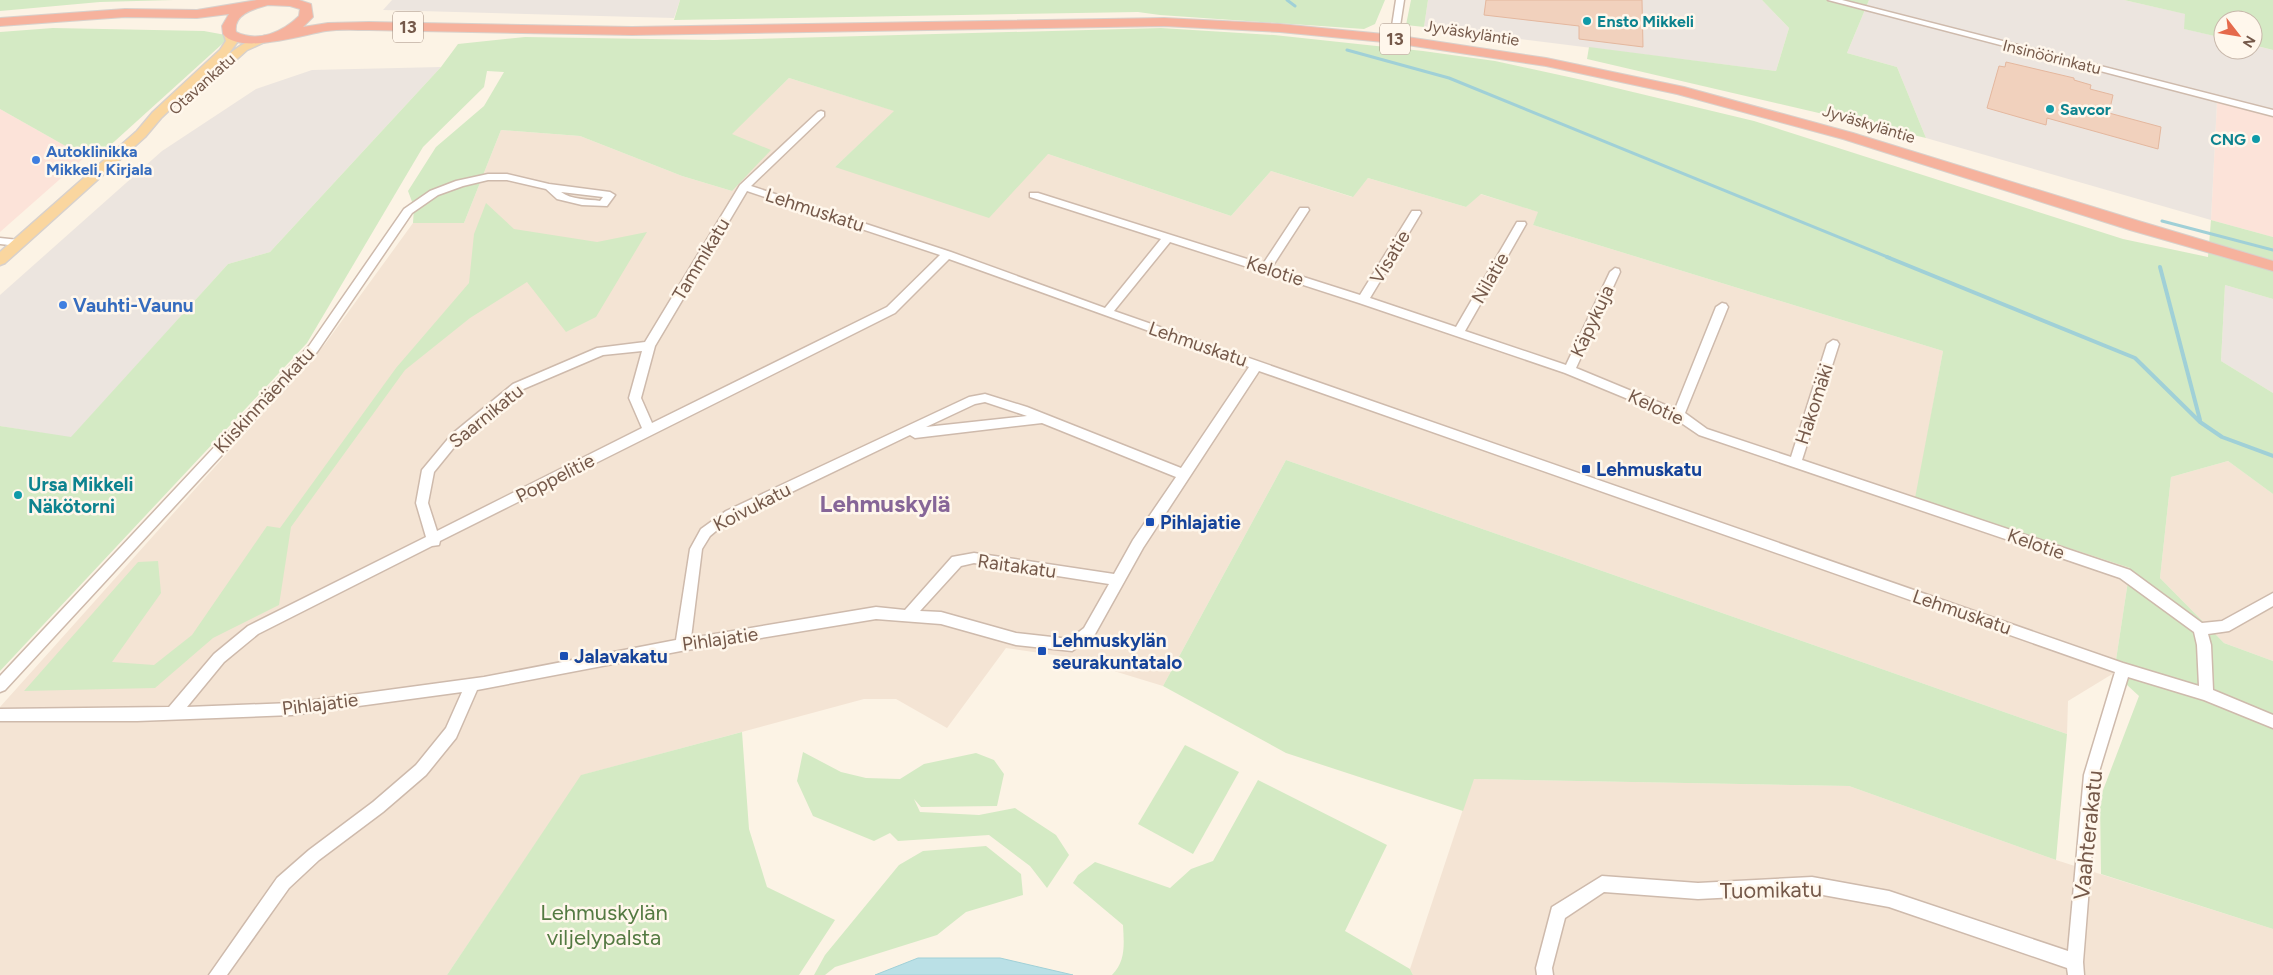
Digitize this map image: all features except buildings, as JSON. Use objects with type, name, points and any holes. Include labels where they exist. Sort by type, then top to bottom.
[{"type":"highway","name":"13","points":[[0,22],[51,18],[125,14],[210,13],[250,3],[270,1],[292,2],[306,6],[306,17],[301,23],[278,35],[244,39],[211,22],[51,18]]},
{"type":"highway","name":"13","points":[[229,30],[231,17],[250,3]]},
{"type":"highway","name":"Jyväskyläntie","points":[[306,6],[316,16],[340,19],[488,28]]},
{"type":"highway","name":"Jyväskyläntie","points":[[278,35],[328,27],[651,30],[1164,22],[1280,28],[1394,39],[1546,62],[1679,90],[1848,136],[2136,226],[2273,266]]},
{"type":"main road","name":"Otavankatu","points":[[141,134],[157,115],[224,52],[232,42],[229,30]]},
{"type":"main road","name":"Otavankatu","points":[[0,260],[141,134],[160,121],[243,48],[265,38]]},
{"type":"street","points":[[1394,39],[1400,0]]},
{"type":"street","name":"Insinöörinkatu","points":[[1832,0],[2273,113]]},
{"type":"street","name":"Tammikatu","points":[[649,430],[635,398],[649,346],[744,187],[821,114]]},
{"type":"street","name":"Kiiskinmäenkatu","points":[[0,686],[313,349],[408,211],[434,193],[460,183],[488,178],[507,177],[549,187],[561,187],[610,195],[603,204],[582,202],[561,197],[549,187]]},
{"type":"street","name":"Lehmuskatu","points":[[744,187],[947,254],[2124,669],[2206,694],[2273,722]]},
{"type":"street","name":"Kelotie","points":[[1034,195],[1364,300],[1569,370],[1678,415],[1703,432],[2125,574],[2200,629]]},
{"type":"street","points":[[1266,268],[1304,210]]},
{"type":"street","name":"Visatie","points":[[1364,300],[1416,213]]},
{"type":"street","name":"Nilatie","points":[[1459,332],[1521,224]]},
{"type":"street","points":[[1107,312],[1168,237]]},
{"type":"street","points":[[0,241],[19,243]]},
{"type":"street","name":"Poppelitie","points":[[172,714],[219,658],[253,630],[434,541],[649,430],[891,310],[947,254]]},
{"type":"street","name":"Käpykuja","points":[[1569,370],[1614,272]]},
{"type":"street","points":[[1678,415],[1722,307]]},
{"type":"street","name":"Hakomäki","points":[[1795,463],[1833,344]]},
{"type":"street","name":"Saarnikatu","points":[[434,541],[422,504],[428,470],[456,437],[517,387],[601,351],[649,346]]},
{"type":"street","name":"Pihlajatie","points":[[0,715],[172,714],[292,709],[473,684],[681,645],[876,613],[909,614],[941,618],[1016,639],[1072,645],[1089,632],[1138,544],[1257,364]]},
{"type":"street","name":"Koivukatu","points":[[681,645],[685,635],[696,549],[700,537],[710,526],[730,514],[906,434],[974,400],[985,398],[1044,419],[1185,475]]},
{"type":"street","name":"Koivukatu","points":[[906,434],[1044,419]]},
{"type":"street","name":"Raitakatu","points":[[909,614],[957,561],[974,558],[1118,580]]},
{"type":"street","points":[[2206,694],[2204,645],[2200,629],[2224,627],[2273,599]]},
{"type":"street","name":"Vaahterakatu","points":[[2076,968],[2091,775],[2124,669]]},
{"type":"street","points":[[216,975],[283,883],[314,855],[378,808],[421,770],[451,733],[473,684]]},
{"type":"street","name":"Tuomikatu","points":[[1545,975],[1544,968],[1558,913],[1602,884],[1698,891],[1812,885],[1889,899],[2076,968]]},
{"type":"shaded area","points":[[392,0],[680,0],[674,18],[383,10]]},
{"type":"shaded area","points":[[1428,0],[1762,0],[1789,28],[1776,71],[1424,27]]},
{"type":"shaded area","points":[[1869,0],[2124,0],[2186,14],[2185,29],[2213,36],[2213,60],[2263,60],[2263,48],[2273,50],[2273,116],[2217,102],[2211,220],[1926,138],[1897,67],[1847,53]]},
{"type":"shaded area","points":[[441,67],[270,252],[228,264],[71,438],[0,426],[0,295],[162,151],[256,89],[312,70]]},
{"type":"shaded area","points":[[789,78],[895,111],[835,167],[1048,154],[1231,216],[1271,171],[1352,197],[1368,178],[1466,207],[1480,194],[1539,212],[1533,225],[1943,351],[1916,498],[2130,568],[2114,673],[2068,701],[2067,734],[1286,460],[1163,686],[1068,657],[1006,648],[947,728],[896,699],[864,699],[582,775],[447,975],[0,975],[0,707],[325,344],[413,223],[464,223],[501,130],[580,136],[682,176],[732,191],[731,134]]},
{"type":"shaded area","points":[[2217,102],[2273,116],[2273,237],[2211,220]]},
{"type":"shaded area","points":[[0,109],[85,157],[0,232]]},
{"type":"shaded area","points":[[2225,285],[2273,299],[2273,393],[2221,361]]},
{"type":"shaded area","points":[[2228,461],[2273,494],[2273,661],[2224,643],[2160,578],[2171,477]]},
{"type":"shaded area","points":[[1473,779],[1849,786],[2056,860],[2273,929],[2273,975],[1413,975],[1410,969]]},
{"type":"green space","points":[[0,0],[174,0],[100,2],[0,11]]},
{"type":"green space","points":[[680,0],[1385,0],[1375,24],[1364,29],[1138,12],[674,20]]},
{"type":"green space","points":[[1411,0],[1428,0],[1424,27],[1406,25]]},
{"type":"green space","points":[[1762,0],[1869,0],[1847,53],[1897,67],[1926,138],[1587,59],[1589,47],[1776,71],[1789,28]]},
{"type":"green space","points":[[2124,0],[2273,0],[2273,50],[2263,48],[2263,10],[2213,10],[2213,36],[2184,29],[2185,14]]},
{"type":"green space","points":[[53,28],[204,31],[231,36],[105,150],[85,157],[0,109],[0,32]]},
{"type":"green space","points":[[1161,28],[1274,35],[1423,51],[1495,61],[1587,81],[1754,121],[2123,239],[2208,257],[2211,220],[2273,237],[2273,299],[2225,285],[2221,361],[2273,393],[2273,494],[2228,461],[2171,477],[2160,578],[2224,643],[2273,661],[2273,929],[2101,874],[2100,798],[2139,696],[2114,673],[2130,568],[1915,498],[1943,351],[1533,225],[1538,212],[1481,194],[1466,207],[1368,178],[1353,197],[1271,171],[1231,216],[1048,154],[989,218],[835,167],[894,111],[789,78],[732,134],[771,150],[732,191],[682,176],[580,136],[501,130],[464,223],[413,223],[414,207],[408,191],[436,147],[484,106],[504,72],[487,71],[484,87],[423,147],[307,343],[0,671],[0,426],[71,437],[228,264],[270,252],[441,67],[458,44],[525,37],[714,40]]},
{"type":"green space","points":[[486,203],[514,229],[597,242],[647,232],[596,317],[566,332],[527,282],[470,318],[405,370],[291,527],[279,605],[213,638],[155,688],[24,691],[138,562],[158,561],[161,593],[112,662],[154,665],[192,635],[267,526],[280,528],[396,368],[469,283],[474,234]]},
{"type":"green space","points":[[1286,460],[2067,734],[2056,860],[1849,786],[1474,779],[1463,811],[1286,753],[1163,686]]},
{"type":"green space","name":"Lehmuskylän viljelypalsta","points":[[742,732],[749,829],[767,887],[835,920],[799,975],[447,975],[581,775]]},
{"type":"green space","points":[[1185,745],[1239,772],[1193,854],[1138,824]]},
{"type":"green space","points":[[803,752],[841,772],[866,778],[900,779],[924,764],[976,753],[994,760],[1004,774],[997,806],[921,807],[914,799],[920,812],[979,815],[1015,808],[1056,835],[1069,855],[1047,888],[1030,866],[989,835],[898,841],[890,833],[874,841],[813,816],[797,781]]},
{"type":"green space","points":[[1258,780],[1387,845],[1345,931],[1410,969],[1413,975],[1112,975],[1117,970],[1122,958],[1124,945],[1123,925],[1073,883],[1078,875],[1095,862],[1170,888],[1191,869],[1213,861]]},
{"type":"green space","points":[[986,846],[1021,874],[1023,895],[966,912],[937,935],[835,967],[825,975],[814,975],[825,955],[899,865],[923,851]]},
{"type":"water","points":[[918,958],[1000,958],[1073,975],[875,975]]},
{"type":"waterway","points":[[1287,0],[1295,6]]},
{"type":"waterway","points":[[1347,50],[1449,78],[1890,258]]},
{"type":"waterway","points":[[2162,221],[2273,250]]},
{"type":"waterway","points":[[1887,257],[2135,358],[2200,422],[2222,437],[2273,456]]},
{"type":"waterway","points":[[2160,267],[2200,420]]},
{"type":"place","name":"Ensto Mikkeli","points":[[1587,21]]},
{"type":"place","name":"Savcor","points":[[2050,109]]},
{"type":"place","name":"CNG","points":[[2256,139]]},
{"type":"place","name":"Autoklinikka Mikkeli, Kirjala","points":[[36,160]]},
{"type":"place","name":"Vauhti-Vaunu","points":[[63,305]]},
{"type":"place","name":"Lehmuskatu","points":[[1586,469]]},
{"type":"place","name":"Ursa Mikkeli Näkötorni","points":[[18,495]]},
{"type":"place","name":"Pihlajatie","points":[[1150,522]]},
{"type":"place","name":"Lehmuskylän seurakuntatalo","points":[[1042,651]]},
{"type":"place","name":"Jalavakatu","points":[[564,656]]},
{"type":"district","name":"Lehmuskylä","points":[[885,503]]}]
